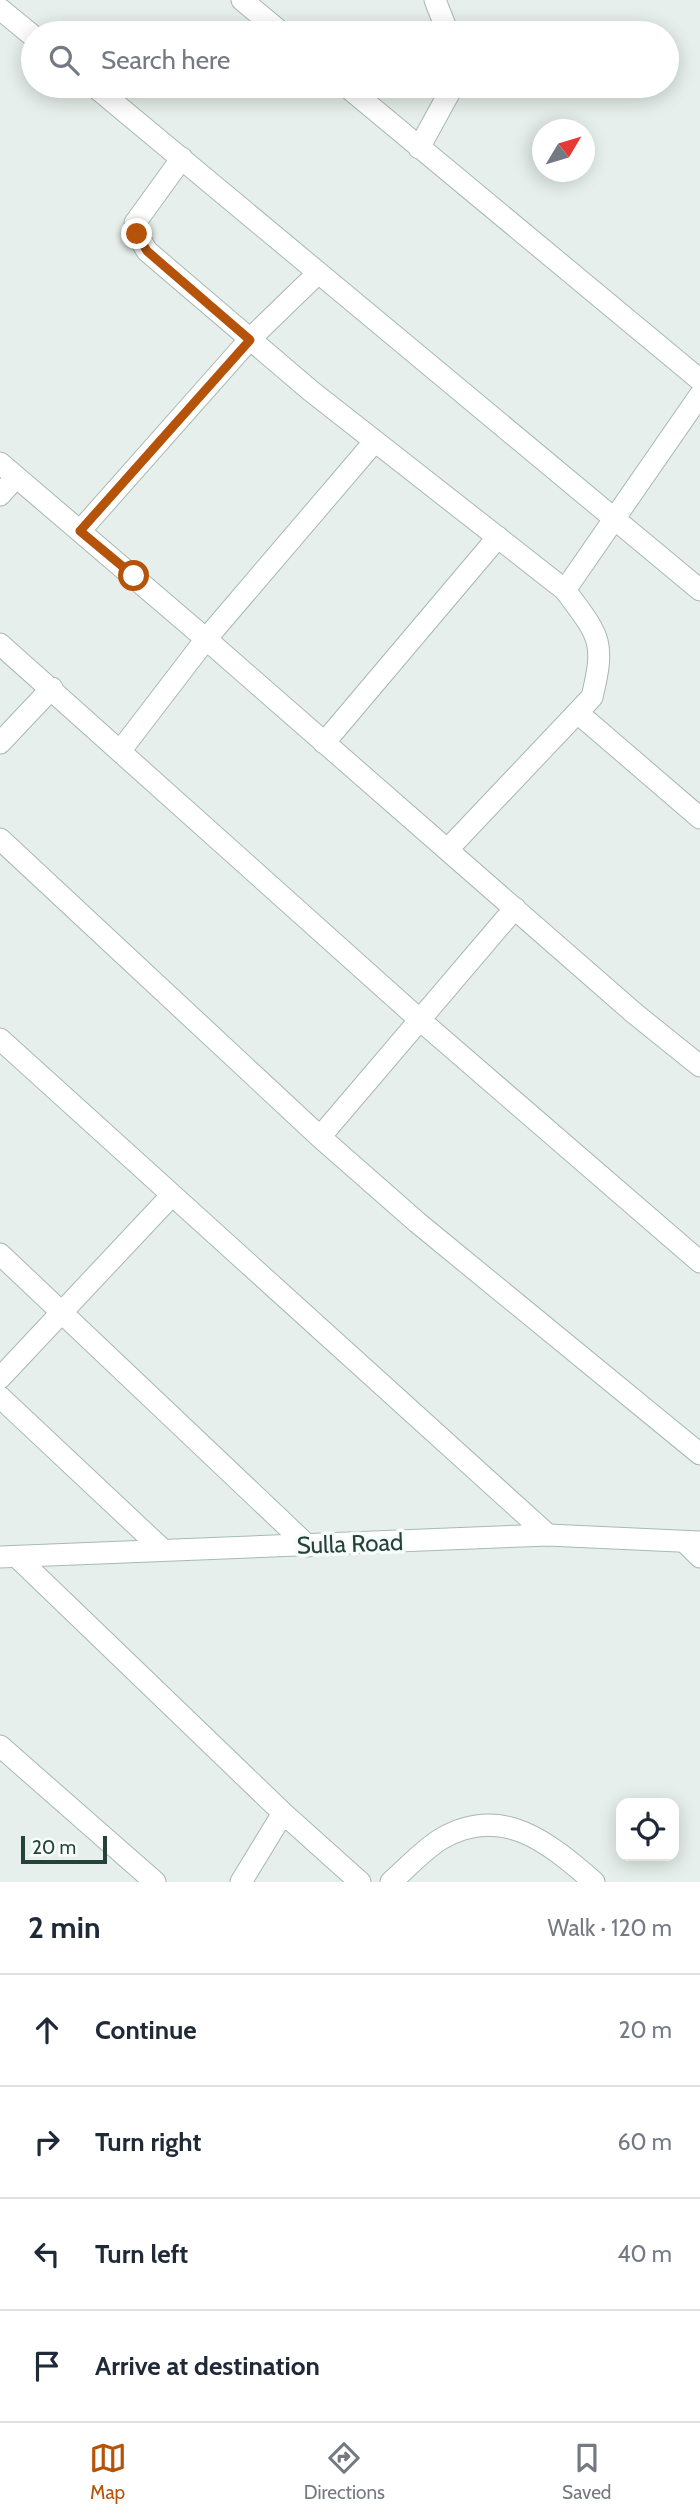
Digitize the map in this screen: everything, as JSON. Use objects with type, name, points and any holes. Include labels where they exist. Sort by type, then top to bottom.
[{"type":"street","points":[[242,0],[267,21]]},
{"type":"street","points":[[435,0],[443,21]]},
{"type":"street","points":[[0,9],[21,27]]},
{"type":"street","points":[[109,98],[700,590]]},
{"type":"street","points":[[360,98],[700,380]]},
{"type":"street","points":[[419,148],[446,98]]},
{"type":"street","points":[[182,158],[135,223],[137,234],[147,251],[375,441],[565,590],[589,623],[600,647],[600,665],[592,698],[448,849]]},
{"type":"street","points":[[80,531],[250,339],[317,274]]},
{"type":"street","points":[[565,590],[617,519],[700,395]]},
{"type":"street","points":[[121,750],[206,639],[375,441]]},
{"type":"street","points":[[0,463],[634,1013],[700,1066]]},
{"type":"street","points":[[0,495],[16,477]]},
{"type":"street","points":[[324,743],[498,537]]},
{"type":"street","points":[[0,644],[420,1020],[700,1262]]},
{"type":"street","points":[[0,743],[52,688]]},
{"type":"street","points":[[579,714],[700,818]]},
{"type":"street","points":[[0,839],[320,1137],[418,1223],[700,1454]]},
{"type":"street","points":[[320,1137],[515,908]]},
{"type":"street","points":[[0,1040],[548,1535]]},
{"type":"street","points":[[0,1378],[64,1314],[172,1195]]},
{"type":"street","points":[[0,1254],[308,1546]]},
{"type":"street","points":[[0,1397],[163,1550]]},
{"type":"street","name":"Sulla Road","points":[[8,1557],[548,1535],[695,1547]]},
{"type":"street","points":[[8,1557],[360,1882]]},
{"type":"street","points":[[0,1746],[155,1882]]},
{"type":"street","points":[[241,1882],[283,1813]]},
{"type":"street","points":[[391,1882],[439,1840],[468,1826],[522,1830],[540,1838],[594,1882]]},
{"type":"route","points":[[134,576],[80,531],[250,340],[147,251],[137,234]]}]
